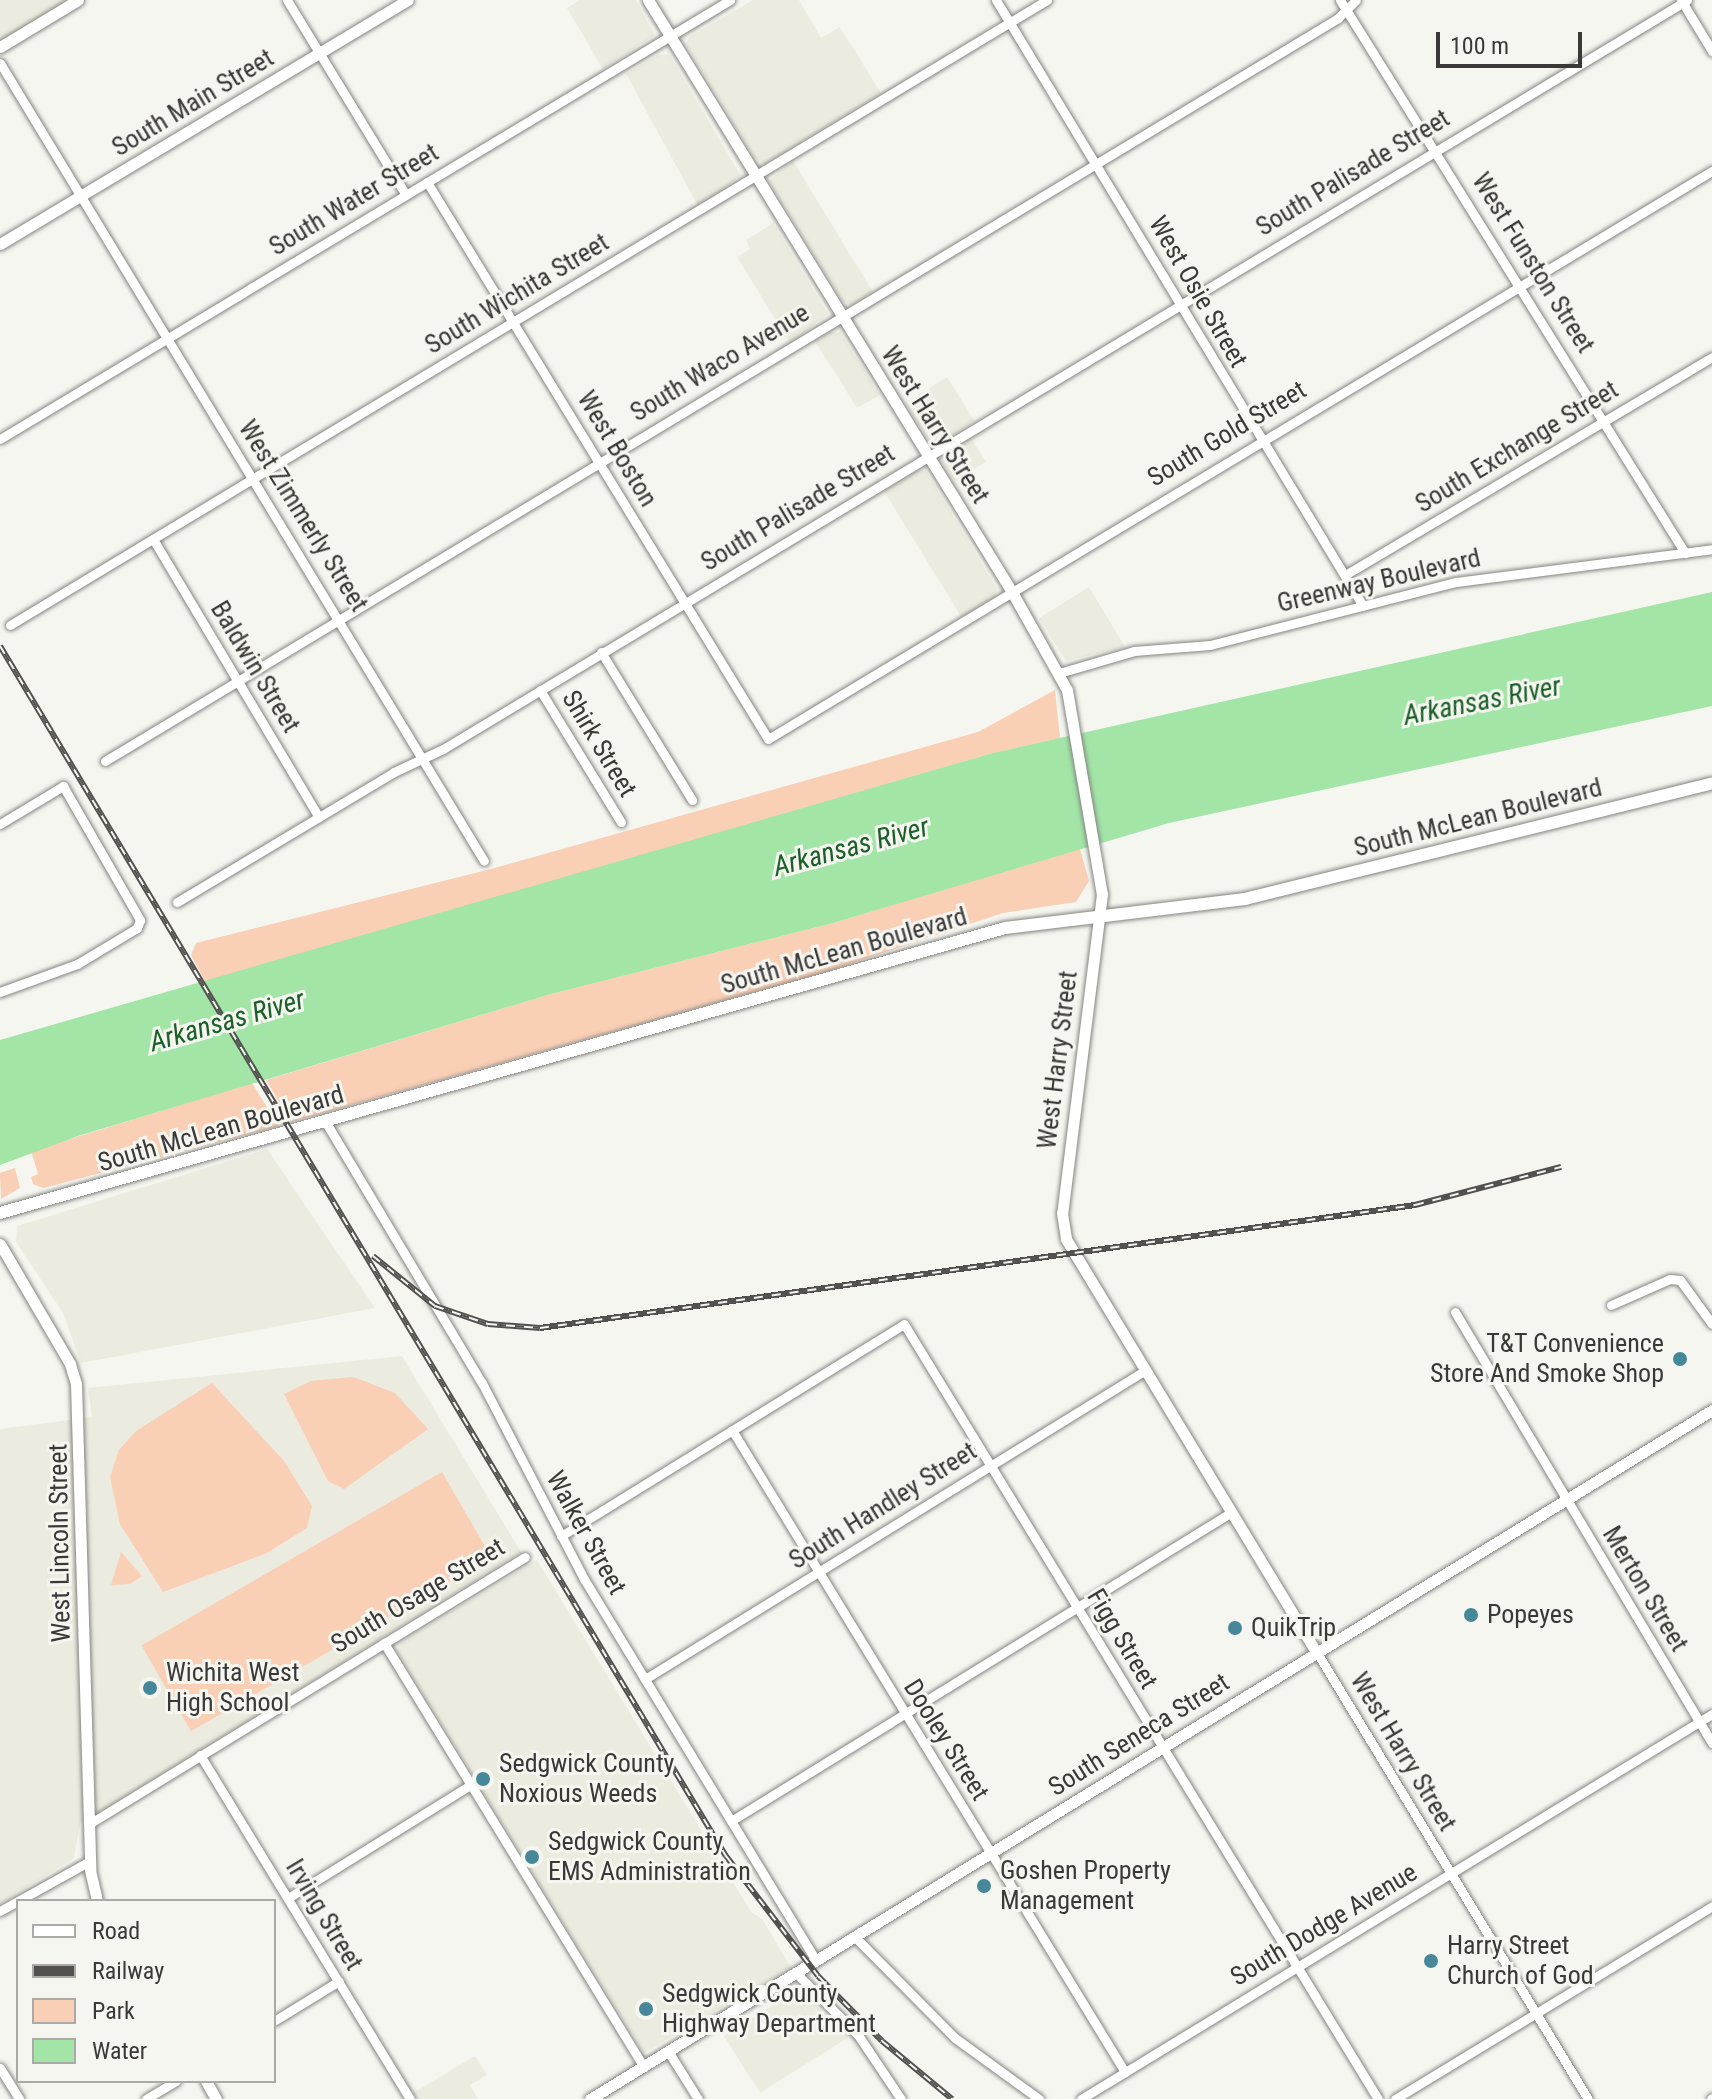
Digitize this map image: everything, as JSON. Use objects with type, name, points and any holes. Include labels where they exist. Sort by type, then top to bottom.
[{"type":"main road","name":"South McLean Boulevard","points":[[0,1213],[1005,928],[1245,899],[1712,783]]},
{"type":"street","points":[[0,47],[78,0]]},
{"type":"street","points":[[287,0],[406,195]]},
{"type":"street","name":"South Main Street","points":[[0,244],[408,0]]},
{"type":"street","name":"West Harry Street","points":[[648,0],[1012,592],[1067,690],[1099,867],[1099,915],[1062,1213],[1072,1252],[1588,2099]]},
{"type":"street","name":"South Water Street","points":[[0,439],[730,0]]},
{"type":"street","name":"West Osie Street","points":[[996,0],[1363,606]]},
{"type":"street","name":"South Wichita Street","points":[[10,625],[1047,0]]},
{"type":"street","name":"West Funston Street","points":[[1340,0],[1605,420],[1685,553]]},
{"type":"street","name":"South Waco Avenue","points":[[105,761],[841,315],[1097,164],[1346,10],[1356,0]]},
{"type":"street","points":[[1683,1],[1712,51]]},
{"type":"street","name":"South Palisade Street","points":[[177,902],[540,690],[1683,1]]},
{"type":"street","name":"West Zimmerly Street","points":[[0,63],[341,619],[484,861]]},
{"type":"street","name":"South Gold Street","points":[[768,739],[1260,439],[1712,171]]},
{"type":"street","name":"West Boston","points":[[427,182],[768,739]]},
{"type":"street","name":"South Exchange Street","points":[[1345,575],[1712,357]]},
{"type":"street","name":"Baldwin Street","points":[[153,539],[319,817]]},
{"type":"street","name":"Greenway Boulevard","points":[[1059,673],[1134,651],[1210,645],[1456,582],[1712,549]]},
{"type":"street","points":[[601,652],[692,800]]},
{"type":"street","name":"Shirk Street","points":[[540,690],[621,822]]},
{"type":"street","points":[[0,824],[63,786],[140,920],[137,928],[77,964],[0,992]]},
{"type":"street","name":"Walker Street","points":[[325,1121],[482,1383],[561,1536],[816,1961]]},
{"type":"street","name":"West Lincoln Street","points":[[0,1244],[70,1364],[76,1384],[90,1861],[97,1899]]},
{"type":"street","points":[[1611,1305],[1670,1279],[1680,1280],[1712,1324]]},
{"type":"street","name":"Merton Street","points":[[1455,1312],[1712,1743]]},
{"type":"street","name":"Figg Street","points":[[732,1430],[904,1324],[1378,2099]]},
{"type":"street","name":"South Handley Street","points":[[645,1679],[1144,1371]]},
{"type":"street","name":"South Seneca Street","points":[[590,2099],[1712,1410]]},
{"type":"street","points":[[561,1536],[732,1430]]},
{"type":"street","name":"Dooley Street","points":[[732,1430],[1125,2072]]},
{"type":"street","points":[[731,1821],[1230,1513]]},
{"type":"street","name":"South Osage Street","points":[[89,1824],[525,1557]]},
{"type":"street","points":[[384,1643],[643,2066]]},
{"type":"street","name":"South Dodge Avenue","points":[[1081,2099],[1712,1714]]},
{"type":"street","name":"Irving Street","points":[[200,1755],[410,2099]]},
{"type":"street","points":[[288,1898],[470,1785]]},
{"type":"street","points":[[22,1899],[90,1861]]},
{"type":"street","points":[[1395,2099],[1712,1906]]},
{"type":"street","points":[[855,1937],[955,2038],[1039,2099]]},
{"type":"street","points":[[796,1973],[858,2035],[901,2099]]},
{"type":"street","points":[[276,2020],[339,1981]]},
{"type":"street","points":[[668,2051],[698,2099]]},
{"type":"street","points":[[0,2068],[19,2099]]},
{"type":"street","points":[[146,2099],[173,2083]]},
{"type":"shaded area","points":[[0,0],[71,0],[0,42]]},
{"type":"shaded area","points":[[580,0],[636,0],[655,35],[603,69],[567,8]]},
{"type":"shaded area","points":[[753,0],[799,0],[821,38],[840,27],[881,93],[764,164],[755,158],[686,44],[689,37]]},
{"type":"shaded area","points":[[669,54],[741,176],[698,206],[626,74],[658,55]]},
{"type":"shaded area","points":[[793,161],[873,292],[851,305],[843,301],[769,181]]},
{"type":"shaded area","points":[[773,223],[828,314],[790,343],[737,257],[750,249],[746,240]]},
{"type":"shaded area","points":[[831,332],[840,332],[880,395],[857,408],[815,341]]},
{"type":"shaded area","points":[[947,377],[975,421],[933,447],[905,403]]},
{"type":"shaded area","points":[[971,438],[986,462],[954,481],[940,458]]},
{"type":"shaded area","points":[[917,470],[926,471],[997,589],[995,597],[962,618],[884,491]]},
{"type":"shaded area","points":[[1089,587],[1125,647],[1066,661],[1039,618]]},
{"type":"shaded area","points":[[267,1149],[375,1308],[81,1363],[63,1313],[16,1242],[17,1226]]},
{"type":"shaded area","name":"Wichita West High School","points":[[402,1356],[521,1552],[80,1824],[74,1858],[0,1904],[0,1429],[92,1417],[88,1388]]},
{"type":"shaded area","points":[[537,1560],[751,1912],[762,1919],[791,1967],[644,2053],[397,1651],[401,1642]]},
{"type":"shaded area","points":[[798,1989],[849,2037],[760,2093],[724,2036]]},
{"type":"shaded area","points":[[475,2056],[487,2075],[470,2085],[478,2099],[417,2099],[413,2093]]},
{"type":"green space","points":[[1055,690],[1060,738],[993,753],[206,983],[191,955],[196,943],[491,869],[978,732]]},
{"type":"green space","points":[[1080,849],[1089,881],[1076,902],[1003,913],[832,970],[291,1122],[266,1080],[551,994],[833,923]]},
{"type":"green space","points":[[252,1083],[279,1126],[43,1188],[33,1184],[31,1177],[38,1174],[31,1151]]},
{"type":"green space","points":[[15,1168],[20,1188],[1,1199],[0,1173]]},
{"type":"green space","points":[[353,1377],[395,1393],[428,1429],[344,1489],[328,1481],[284,1394],[311,1381]]},
{"type":"green space","points":[[212,1383],[284,1461],[312,1506],[307,1528],[265,1554],[163,1592],[120,1524],[110,1477],[119,1450],[136,1431]]},
{"type":"green space","points":[[442,1472],[492,1558],[191,1731],[141,1646]]},
{"type":"green space","points":[[121,1552],[142,1576],[130,1584],[111,1585]]},
{"type":"water","name":"Arkansas River","points":[[1712,592],[1712,706],[1169,823],[833,923],[551,994],[78,1136],[0,1165],[0,1040],[993,753]]},
{"type":"railway","points":[[0,646],[726,1856],[818,1976],[882,2041],[952,2099]]},
{"type":"railway","points":[[373,1256],[435,1306],[488,1324],[540,1328],[1415,1205],[1561,1167]]},
{"type":"place","name":"T&T Convenience Store And Smoke Shop","points":[[1680,1359]]},
{"type":"place","name":"Popeyes","points":[[1471,1615]]},
{"type":"place","name":"QuikTrip","points":[[1235,1628]]},
{"type":"place","name":"Wichita West High School","points":[[150,1688]]},
{"type":"place","name":"Sedgwick County Noxious Weeds","points":[[483,1779]]},
{"type":"place","name":"Sedgwick County EMS Administration","points":[[532,1857]]},
{"type":"place","name":"Goshen Property Management","points":[[984,1886]]},
{"type":"place","name":"Harry Street Church of God","points":[[1431,1961]]},
{"type":"place","name":"Sedgwick County Highway Department","points":[[646,2009]]}]
